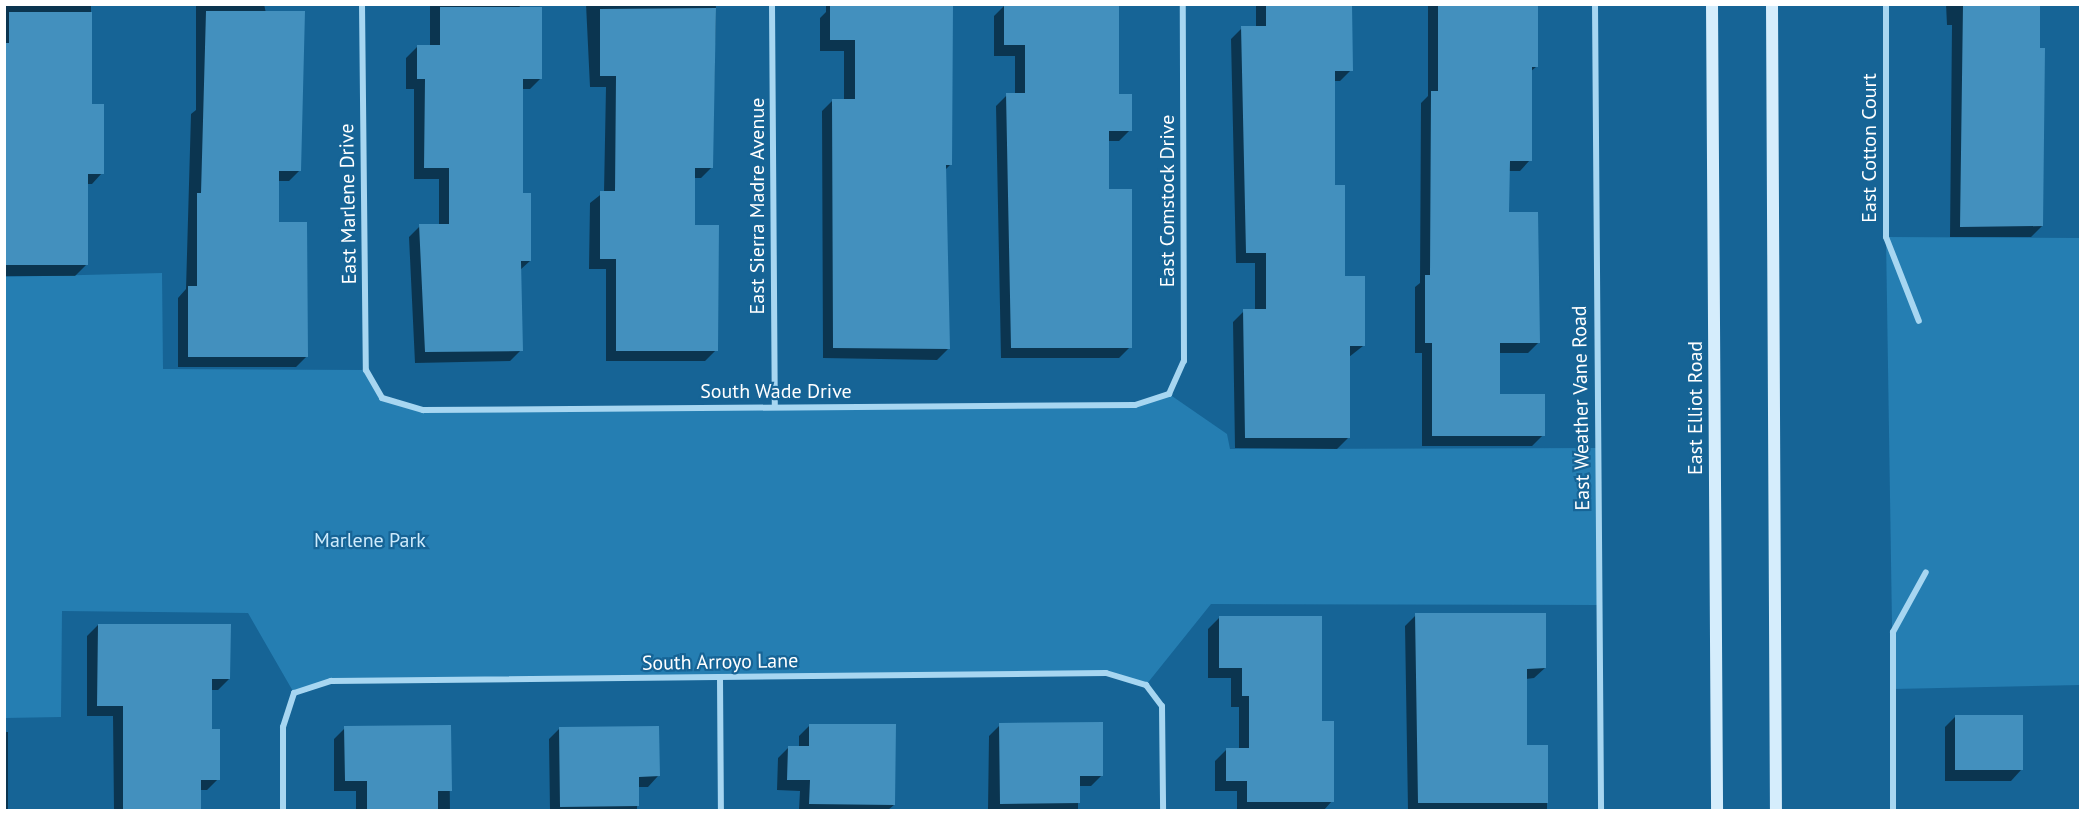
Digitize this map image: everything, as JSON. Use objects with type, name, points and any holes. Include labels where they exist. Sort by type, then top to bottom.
[{"type":"main road","name":"East Elliot Road","points":[[1712,4],[1717,810]]},
{"type":"main road","points":[[1772,4],[1776,810]]},
{"type":"street","name":"East Marlene Drive","points":[[362,4],[366,370],[382,398]]},
{"type":"street","name":"East Sierra Madre Avenue","points":[[772,4],[775,407]]},
{"type":"street","name":"East Comstock Drive","points":[[1169,394],[1184,361],[1183,4]]},
{"type":"street","name":"East Weather Vane Road","points":[[1595,4],[1601,810]]},
{"type":"street","name":"East Cotton Court","points":[[1886,4],[1886,237],[1918,321]]},
{"type":"street","name":"South Wade Drive","points":[[382,398],[423,410],[1135,405],[1169,394]]},
{"type":"street","points":[[1893,810],[1893,632],[1926,572]]},
{"type":"street","name":"South Arroyo Lane","points":[[283,810],[283,727],[294,693],[331,681],[720,679],[1106,673],[1146,685],[1162,706],[1163,810]]},
{"type":"street","points":[[720,679],[721,810]]},
{"type":"green space","points":[[1886,237],[2080,238],[2080,685],[1893,689]]},
{"type":"green space","name":"Marlene Park","points":[[162,273],[163,369],[366,370],[382,398],[423,410],[1135,405],[1169,394],[1227,434],[1230,449],[1598,448],[1600,605],[1211,604],[1146,685],[1106,673],[331,681],[294,693],[248,613],[62,611],[61,717],[5,718],[4,277]]},
{"type":"building","points":[[1004,4],[1119,4],[1119,94],[1132,94],[1132,131],[1109,131],[1109,189],[1132,189],[1132,348],[1011,348],[1006,93],[1025,93],[1025,45],[1004,45]]},
{"type":"building","points":[[1266,4],[1352,4],[1353,71],[1335,71],[1335,185],[1345,185],[1345,276],[1365,276],[1365,346],[1350,346],[1350,438],[1245,438],[1243,309],[1266,309],[1266,253],[1246,253],[1241,26],[1266,26]]},
{"type":"building","points":[[1438,4],[1538,4],[1538,67],[1532,67],[1532,161],[1510,161],[1509,212],[1538,212],[1540,343],[1500,343],[1500,394],[1545,394],[1545,436],[1432,436],[1432,343],[1425,343],[1425,275],[1430,275],[1431,91],[1438,91]]},
{"type":"building","points":[[1963,4],[2040,4],[2040,48],[2045,48],[2043,226],[1960,227]]},
{"type":"building","points":[[830,6],[953,6],[952,165],[946,165],[950,349],[833,348],[832,99],[855,99],[855,40],[830,40]]},
{"type":"building","points":[[440,7],[542,7],[542,79],[523,79],[523,193],[531,193],[531,261],[521,261],[523,351],[425,352],[419,224],[449,224],[449,168],[424,168],[425,79],[417,79],[417,45],[440,45]]},
{"type":"building","points":[[716,8],[713,168],[695,168],[695,225],[719,225],[718,351],[616,351],[616,259],[600,259],[600,191],[615,191],[616,76],[600,76],[600,9]]},
{"type":"building","points":[[206,11],[305,11],[301,171],[279,171],[279,222],[307,222],[308,357],[188,357],[188,286],[197,286],[197,193],[201,193]]},
{"type":"building","points":[[9,12],[92,12],[92,104],[104,104],[104,174],[88,174],[88,265],[4,265],[4,43],[9,43]]},
{"type":"building","points":[[1415,613],[1546,613],[1546,668],[1527,669],[1527,745],[1548,745],[1548,803],[1418,803]]},
{"type":"building","points":[[1219,616],[1322,616],[1322,721],[1334,721],[1334,802],[1247,802],[1247,781],[1226,781],[1226,748],[1249,748],[1249,696],[1242,696],[1242,668],[1219,668]]},
{"type":"building","points":[[98,624],[231,624],[230,679],[212,679],[212,729],[220,729],[220,780],[201,780],[201,810],[123,810],[123,706],[97,706]]},
{"type":"building","points":[[1955,715],[2023,715],[2023,770],[1955,770]]},
{"type":"building","points":[[1103,722],[1103,776],[1080,776],[1080,803],[1000,804],[999,723]]},
{"type":"building","points":[[809,724],[896,724],[895,805],[809,804],[810,780],[787,780],[788,746],[809,746]]},
{"type":"building","points":[[451,725],[452,791],[438,791],[438,809],[367,810],[367,781],[345,781],[344,726]]},
{"type":"building","points":[[659,726],[660,776],[639,777],[639,806],[560,807],[559,727]]}]
